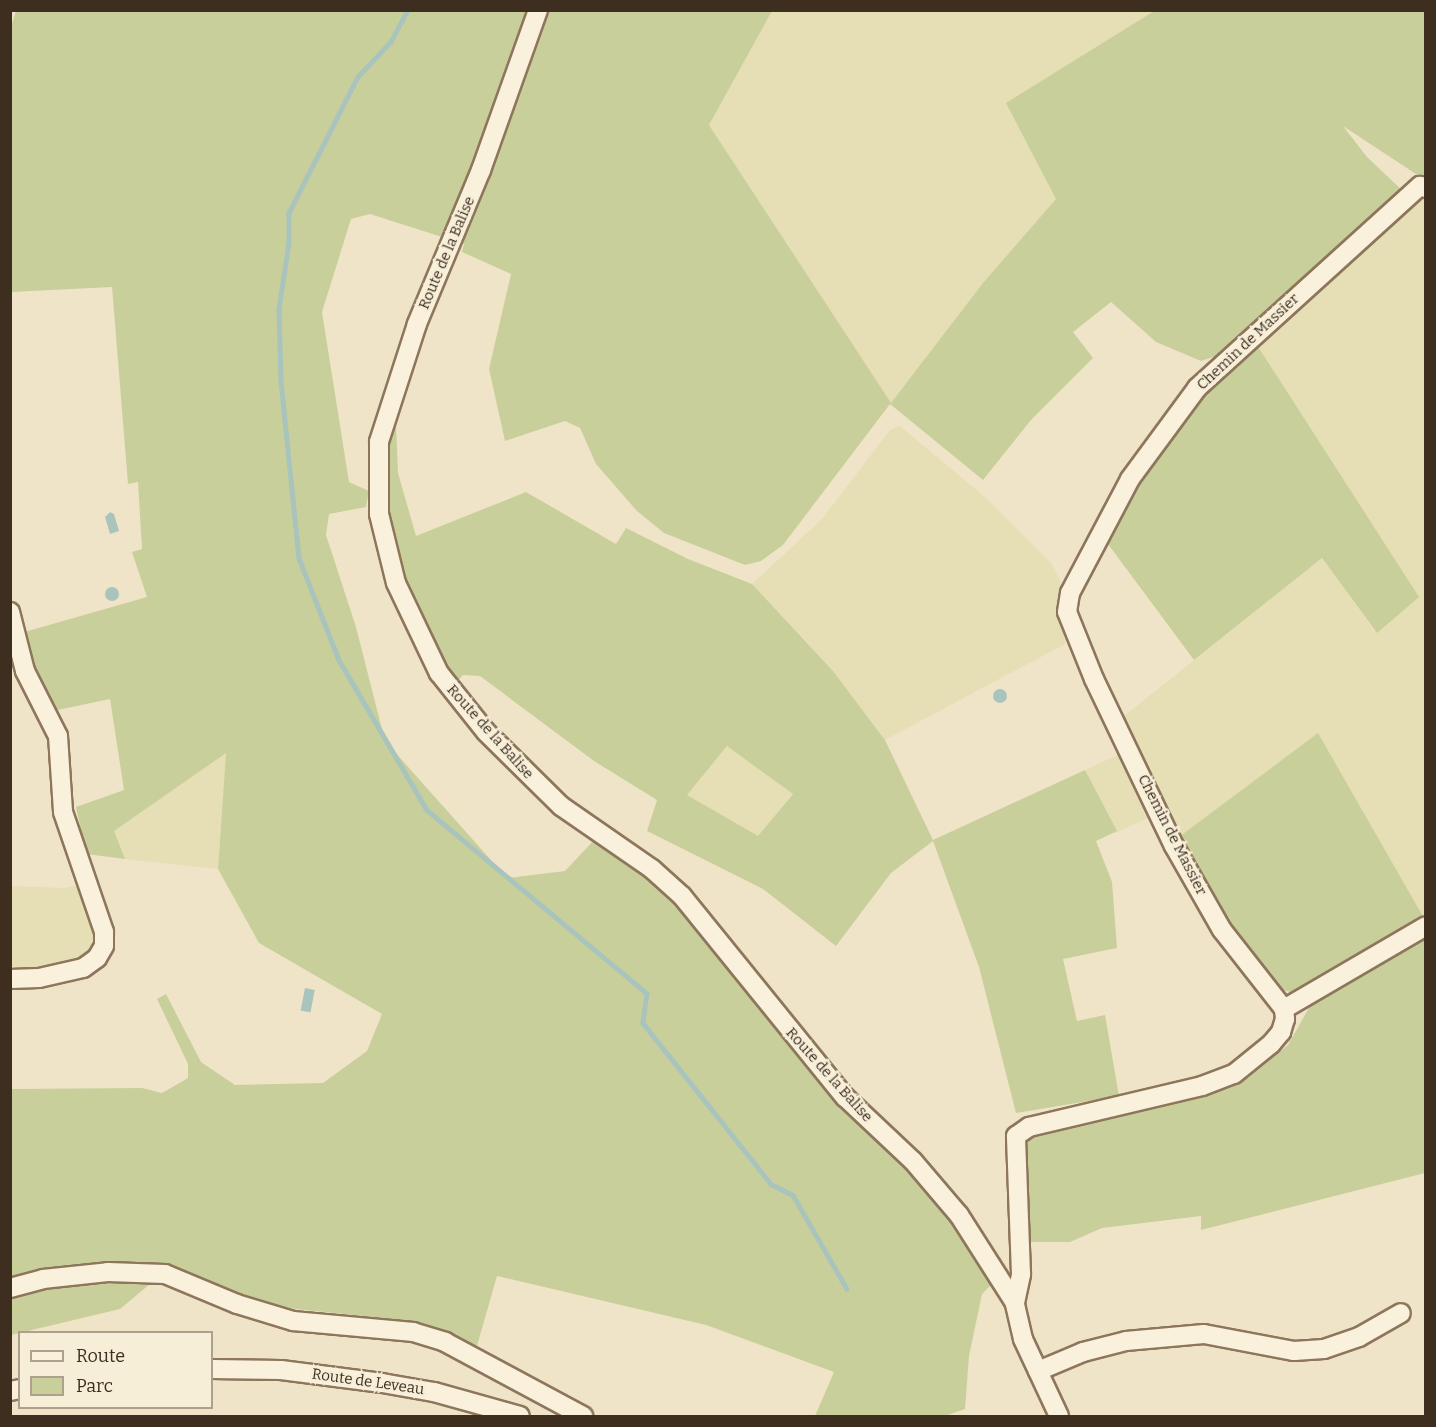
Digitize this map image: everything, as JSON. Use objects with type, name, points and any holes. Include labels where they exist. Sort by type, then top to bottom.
[{"type":"street","name":"Route de la Balise","points":[[538,10],[481,170],[417,324],[379,442],[380,514],[396,583],[439,673],[486,732],[561,806],[652,869],[682,896],[844,1097],[913,1161],[959,1215],[1015,1303]]},
{"type":"street","name":"Chemin de Massier","points":[[1284,1009],[1222,930],[1174,846],[1094,680],[1067,612],[1070,593],[1130,479],[1197,388],[1420,186],[1425,188]]},
{"type":"street","points":[[10,612],[25,671],[58,736],[63,812],[104,932],[104,946],[97,958],[83,968],[39,978],[10,979]]},
{"type":"street","points":[[1059,1416],[1023,1339],[1015,1303],[1021,1274],[1016,1159],[1019,1131],[1234,1074],[1253,1061],[1281,1032],[1284,1009],[1425,926]]},
{"type":"street","points":[[10,1288],[43,1279],[108,1272],[165,1274],[247,1308],[292,1321],[413,1332],[444,1342],[583,1416]]},
{"type":"street","points":[[1038,1371],[1083,1352],[1126,1341],[1204,1334],[1294,1351],[1323,1349],[1359,1337],[1401,1313]]},
{"type":"street","name":"Route de Leveau","points":[[213,1369],[281,1370],[382,1383],[434,1392],[520,1416]]},
{"type":"shaded area","points":[[772,11],[1154,11],[1007,103],[1057,199],[983,283],[891,404],[709,125]]},
{"type":"shaded area","points":[[1421,198],[1425,198],[1425,919],[1179,837],[1124,716],[1322,558],[1376,633],[1255,342]]},
{"type":"shaded area","points":[[900,426],[986,498],[1051,563],[1060,580],[1065,644],[885,740],[833,671],[752,584],[822,519],[890,430]]},
{"type":"shaded area","points":[[727,746],[793,793],[758,837],[687,795]]},
{"type":"shaded area","points":[[226,752],[218,869],[125,859],[113,831]]},
{"type":"shaded area","points":[[1124,752],[1154,815],[1115,834],[1085,770]]},
{"type":"shaded area","points":[[85,884],[96,932],[94,947],[82,959],[65,966],[11,969],[11,886],[64,888]]},
{"type":"green space","points":[[16,11],[772,11],[709,125],[891,403],[983,283],[1056,199],[1006,103],[1154,11],[1425,11],[1425,180],[1343,126],[1367,157],[1404,192],[1245,336],[1219,355],[1201,361],[1156,342],[1111,302],[1073,332],[1093,358],[1031,420],[983,480],[890,404],[783,545],[761,561],[745,565],[664,533],[637,511],[596,464],[580,428],[565,421],[505,441],[489,369],[511,274],[462,252],[464,244],[370,214],[351,219],[322,312],[349,482],[369,491],[366,507],[329,514],[326,535],[356,627],[385,741],[507,878],[565,871],[595,839],[661,883],[876,1136],[936,1198],[996,1280],[982,1294],[969,1356],[965,1409],[945,1416],[815,1416],[834,1372],[706,1325],[497,1276],[477,1346],[392,1319],[296,1309],[244,1299],[155,1264],[63,1267],[11,1277],[11,1089],[142,1088],[162,1093],[188,1078],[188,1064],[157,999],[166,994],[201,1062],[235,1085],[323,1083],[367,1051],[382,1014],[259,943],[218,869],[226,753],[114,831],[125,859],[86,854],[76,807],[124,790],[110,699],[53,711],[21,633],[147,597],[132,552],[142,549],[138,482],[128,484],[112,287],[11,292],[10,30]]},
{"type":"green space","points":[[1255,342],[1419,597],[1377,633],[1322,558],[1194,660],[1105,540],[1167,441],[1205,391]]},
{"type":"green space","points":[[396,425],[398,473],[416,536],[526,492],[616,544],[626,528],[688,559],[752,584],[833,671],[885,740],[933,840],[1085,770],[1117,831],[1096,841],[1112,882],[1117,948],[1063,959],[1077,1021],[1105,1015],[1119,1096],[1016,1113],[979,967],[933,841],[891,873],[836,946],[763,889],[647,831],[657,800],[594,761],[480,676],[463,675],[453,686],[416,619],[389,536],[381,459],[389,427]],"holes":[[[727,746],[793,794],[758,836],[687,795]]]},
{"type":"green space","points":[[1318,733],[1425,920],[1290,992],[1278,988],[1203,887],[1179,837]]},
{"type":"green space","points":[[1425,934],[1425,1173],[1201,1230],[1201,1216],[1102,1228],[1070,1242],[1027,1242],[1023,1145],[1036,1129],[1215,1093],[1248,1078],[1288,1045],[1314,999]]},
{"type":"green space","points":[[156,1279],[120,1309],[28,1331],[18,1331],[18,1333],[11,1335],[11,1293],[59,1280]]},
{"type":"water","points":[[110,512],[114,514],[119,531],[110,534],[105,517]]},
{"type":"water","points":[[112,587],[117,589],[119,594],[117,599],[112,601],[107,599],[105,594],[107,589]]},
{"type":"water","points":[[1000,689],[1005,691],[1007,696],[1005,701],[1000,703],[995,701],[993,696],[995,691]]},
{"type":"water","points":[[305,988],[315,990],[310,1012],[301,1011]]},
{"type":"waterway","points":[[408,10],[391,42],[358,77],[289,213],[289,243],[279,309],[281,381],[299,558],[339,660],[427,810],[647,993],[643,1023],[771,1184],[793,1195],[847,1289]]}]
